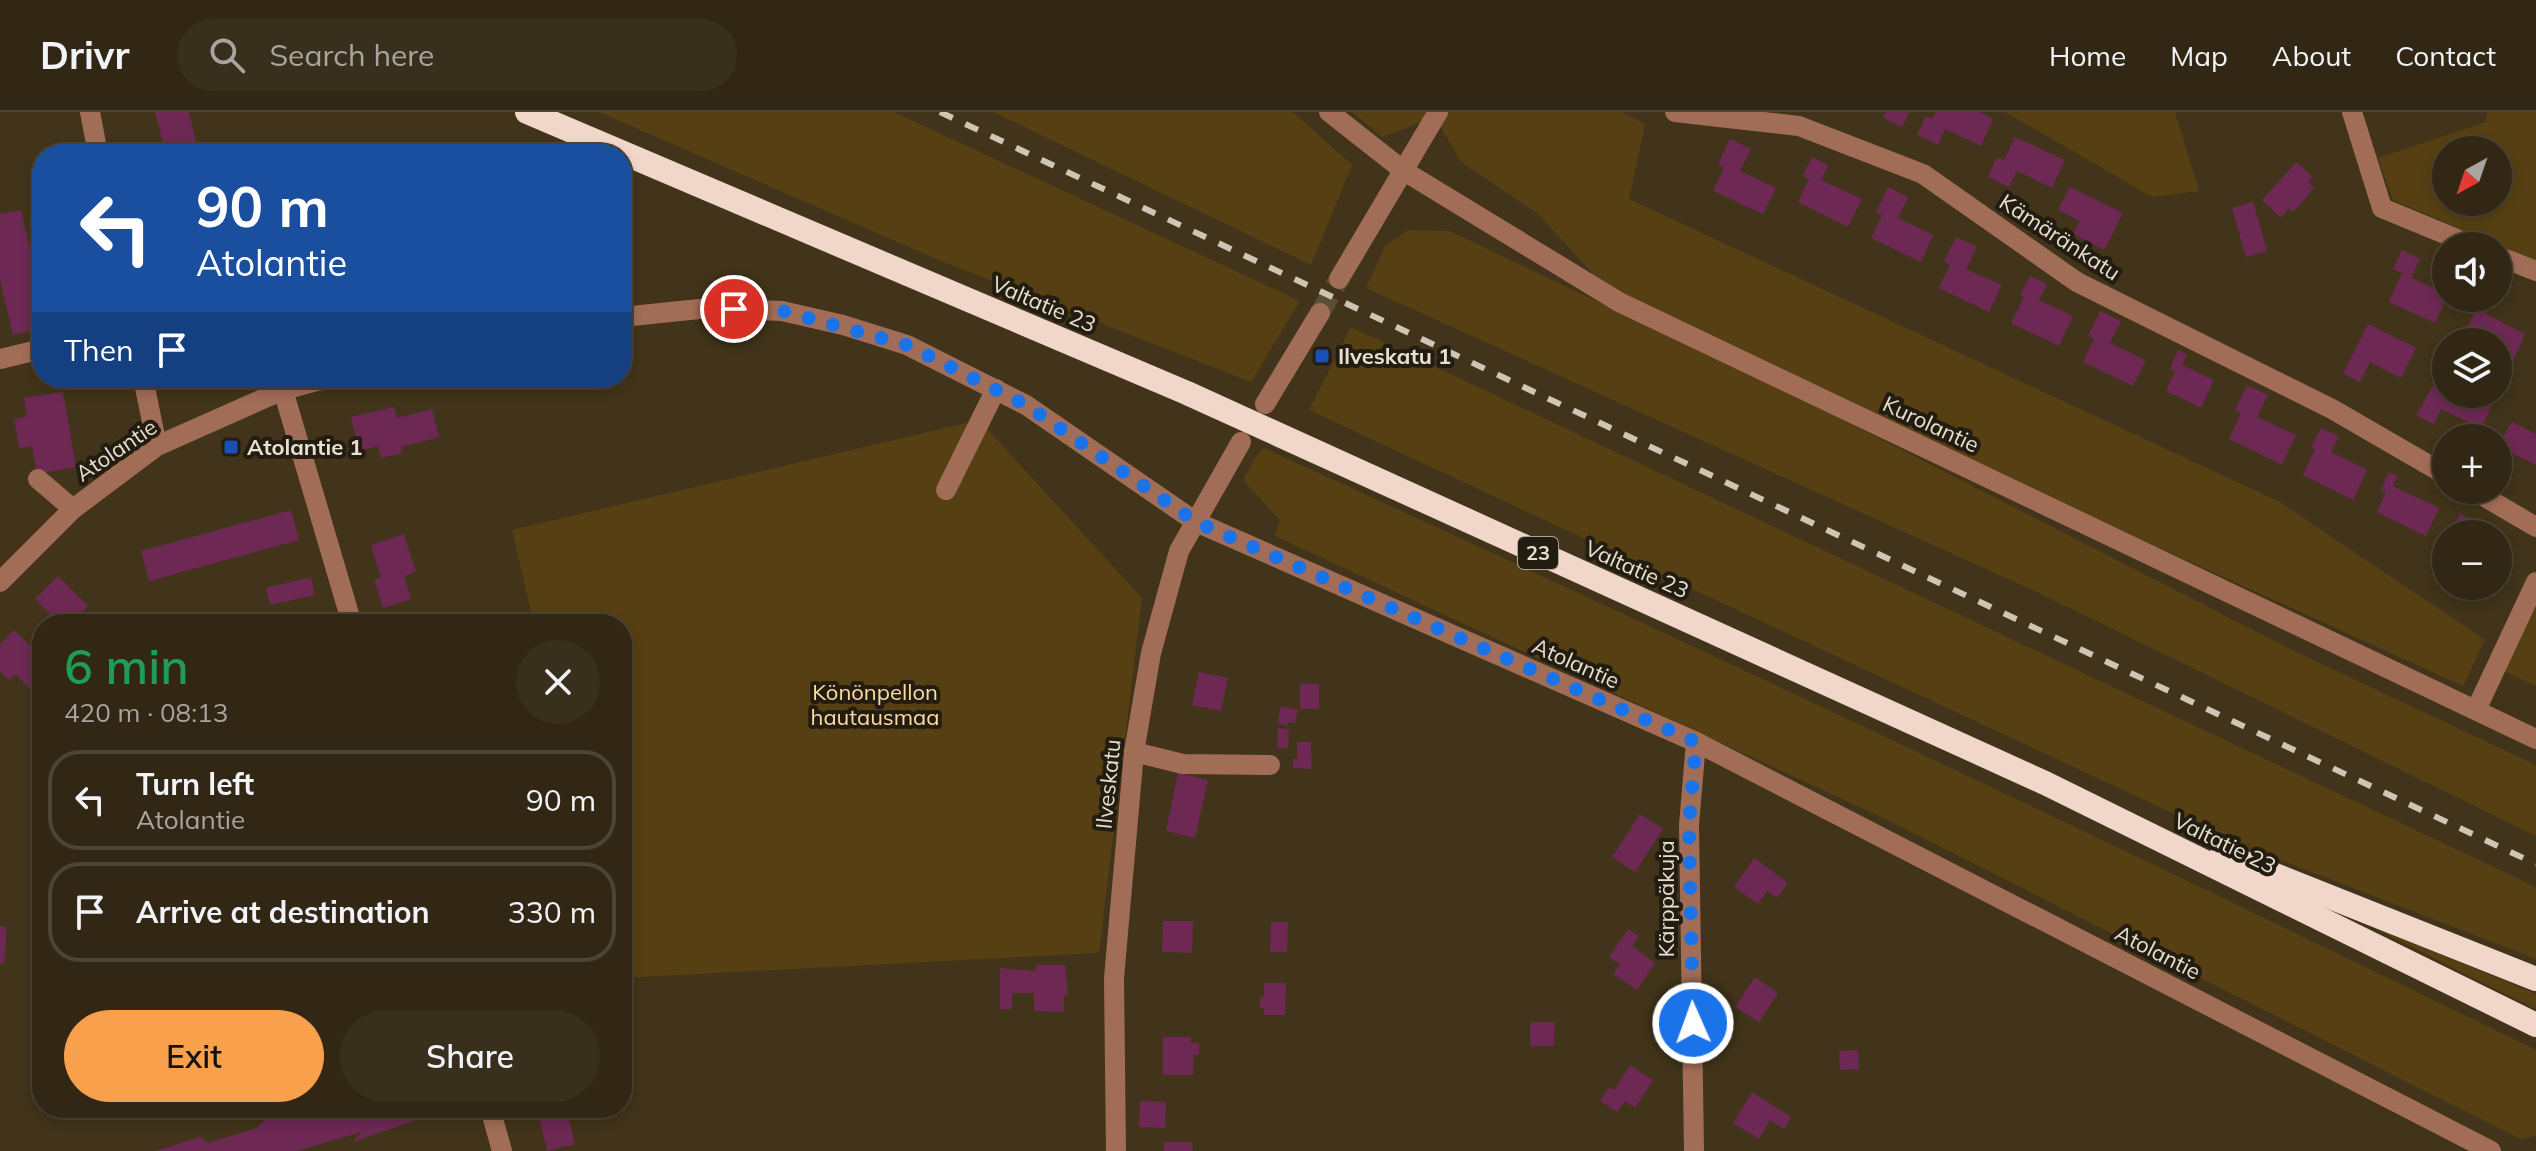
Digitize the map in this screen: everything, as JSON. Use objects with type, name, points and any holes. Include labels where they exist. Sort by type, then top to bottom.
[{"type":"highway","name":"Valtatie 23","points":[[527,112],[602,144]]},
{"type":"highway","name":"Valtatie 23","points":[[632,157],[1187,393],[2045,783],[2536,1025]]},
{"type":"highway","points":[[2045,783],[2536,979]]},
{"type":"street","points":[[90,112],[96,144]]},
{"type":"street","name":"Kurolantie","points":[[1329,112],[1404,171],[1619,302],[2536,739]]},
{"type":"street","points":[[1339,279],[1438,112]]},
{"type":"street","points":[[2352,112],[2382,208],[2440,232]]},
{"type":"street","name":"Kämäränkatu","points":[[1676,113],[1799,126],[1923,174],[2077,282],[2332,409],[2432,467]]},
{"type":"street","points":[[2512,262],[2536,271]]},
{"type":"street","name":"Atolantie","points":[[632,316],[709,308],[782,311],[907,345],[1026,405],[1196,522],[1696,742],[2458,1143],[2491,1151]]},
{"type":"street","points":[[1265,404],[1320,313]]},
{"type":"street","points":[[0,359],[32,351]]},
{"type":"street","points":[[145,388],[157,446]]},
{"type":"street","name":"Atolantie","points":[[0,582],[73,509],[157,446],[290,388]]},
{"type":"street","points":[[946,490],[996,389]]},
{"type":"street","points":[[283,390],[349,614]]},
{"type":"street","name":"Ilveskatu","points":[[1116,1151],[1114,978],[1134,752],[1151,653],[1179,551],[1241,442]]},
{"type":"street","points":[[38,479],[73,509]]},
{"type":"street","points":[[2497,504],[2536,527]]},
{"type":"street","points":[[2476,710],[2536,582]]},
{"type":"street","name":"Kärppäkuja","points":[[1694,1151],[1689,825],[1696,742]]},
{"type":"street","points":[[1134,752],[1183,764],[1270,765]]},
{"type":"street","points":[[493,1118],[502,1151]]},
{"type":"green space","points":[[599,112],[894,112],[1300,301],[1251,382],[936,259]]},
{"type":"green space","points":[[993,112],[1293,112],[1352,165],[1311,265]]},
{"type":"green space","points":[[1352,112],[1622,112],[1645,124],[1629,199],[2280,502],[2485,640],[2463,686],[1619,302],[1538,214],[1461,162],[1435,117],[1382,137]]},
{"type":"green space","points":[[2005,112],[2175,112],[2199,191],[2152,197]]},
{"type":"green space","points":[[2487,112],[2536,112],[2536,261],[2512,251],[2512,232],[2468,232],[2393,200],[2378,158],[2432,140],[2432,216],[2512,216],[2512,136],[2444,136],[2486,122]]},
{"type":"green space","points":[[1408,230],[1450,231],[1832,414],[2294,651],[2536,765],[2536,836],[2041,594],[1366,288],[1385,246]]},
{"type":"green space","points":[[1351,327],[2536,887],[2536,959],[2232,841],[1309,410]]},
{"type":"green space","name":"Könönpellon hautausmaa","points":[[979,420],[1142,598],[1099,953],[632,977],[632,614],[532,614],[512,530]]},
{"type":"green space","points":[[1264,448],[1902,745],[2536,1050],[2536,1136],[2520,1139],[1883,818],[1275,536],[1280,520],[1243,480]]},
{"type":"green space","points":[[2536,606],[2536,686],[2503,671]]},
{"type":"green space","points":[[2362,922],[2536,994],[2536,1009]]},
{"type":"building","points":[[155,112],[189,112],[197,144],[163,144]]},
{"type":"building","points":[[1886,112],[1909,112],[1902,127],[1883,118]]},
{"type":"building","points":[[1936,112],[1979,112],[1993,119],[1981,146],[1945,129],[1938,145],[1917,135],[1926,116],[1932,119]]},
{"type":"building","points":[[2015,137],[2065,160],[2052,188],[2017,171],[2009,187],[1988,177],[1997,157],[2004,160]]},
{"type":"building","points":[[1730,139],[1751,149],[1740,171],[1776,188],[1763,214],[1713,191],[1724,168],[1718,164]]},
{"type":"building","points":[[1812,157],[1828,165],[1821,180],[1862,199],[1848,227],[1798,202],[1809,179],[1803,176]]},
{"type":"building","points":[[2296,162],[2313,177],[2308,182],[2314,188],[2293,212],[2289,208],[2281,218],[2262,200]]},
{"type":"building","points":[[1888,187],[1908,197],[1898,218],[1933,235],[1921,262],[1871,238],[1882,215],[1876,212]]},
{"type":"building","points":[[2070,187],[2123,213],[2104,250],[2073,234],[2080,221],[2058,210]]},
{"type":"building","points":[[2253,202],[2267,251],[2246,257],[2232,208]]},
{"type":"building","points":[[21,210],[32,258],[32,330],[13,335],[0,280],[0,214]]},
{"type":"building","points":[[1956,237],[1977,247],[1966,269],[2002,285],[1989,312],[1939,288],[1950,265],[1944,262]]},
{"type":"building","points":[[2402,250],[2420,259],[2411,278],[2432,288],[2432,312],[2440,312],[2435,323],[2389,302],[2402,273],[2393,269]]},
{"type":"building","points":[[2030,276],[2047,284],[2039,300],[2073,316],[2059,346],[2011,323]]},
{"type":"building","points":[[2100,311],[2121,321],[2110,343],[2146,360],[2133,386],[2083,362],[2094,339],[2088,336]]},
{"type":"building","points":[[2475,312],[2487,312],[2525,334],[2513,360],[2512,328],[2467,328]]},
{"type":"building","points":[[2368,324],[2416,348],[2401,378],[2370,362],[2360,382],[2343,374]]},
{"type":"building","points":[[2178,350],[2187,355],[2182,365],[2214,380],[2201,408],[2166,391],[2175,371],[2170,369]]},
{"type":"building","points":[[2247,385],[2268,395],[2257,417],[2296,435],[2282,465],[2229,439],[2241,413],[2235,410]]},
{"type":"building","points":[[2432,387],[2432,408],[2491,408],[2483,424],[2473,424],[2441,409],[2434,424],[2416,416]]},
{"type":"building","points":[[63,392],[76,467],[37,474],[32,446],[19,448],[14,419],[27,416],[24,398]]},
{"type":"building","points":[[394,407],[397,418],[432,409],[439,437],[401,447],[402,453],[381,458],[378,446],[359,451],[351,417]]},
{"type":"building","points":[[2511,424],[2536,434],[2536,465],[2512,453]]},
{"type":"building","points":[[2321,428],[2339,436],[2331,452],[2367,470],[2353,500],[2303,475]]},
{"type":"building","points":[[2389,472],[2398,476],[2393,486],[2439,508],[2426,536],[2377,512],[2386,492],[2381,490]]},
{"type":"building","points":[[291,510],[299,540],[149,581],[141,551]]},
{"type":"building","points":[[2460,514],[2473,520],[2457,520]]},
{"type":"building","points":[[404,534],[416,572],[404,576],[411,599],[383,608],[374,580],[381,578],[371,545]]},
{"type":"building","points":[[58,576],[88,606],[80,614],[50,614],[35,599]]},
{"type":"building","points":[[311,577],[315,595],[270,605],[266,588]]},
{"type":"building","points":[[14,630],[32,647],[32,690],[15,674],[9,680],[0,671],[0,644]]},
{"type":"building","points":[[1199,672],[1228,678],[1221,711],[1192,705]]},
{"type":"building","points":[[1300,684],[1319,684],[1319,709],[1300,709]]},
{"type":"building","points":[[1281,706],[1298,710],[1295,723],[1288,722],[1287,726],[1277,723]]},
{"type":"building","points":[[1278,728],[1289,729],[1288,748],[1277,748]]},
{"type":"building","points":[[1297,742],[1311,742],[1312,769],[1293,768],[1293,759],[1297,759]]},
{"type":"building","points":[[1178,773],[1208,780],[1195,838],[1166,831]]},
{"type":"building","points":[[1640,814],[1663,829],[1635,872],[1612,857]]},
{"type":"building","points":[[1754,858],[1788,883],[1777,898],[1767,891],[1758,904],[1734,887]]},
{"type":"building","points":[[1163,921],[1193,921],[1192,953],[1162,952]]},
{"type":"building","points":[[1271,922],[1288,922],[1287,952],[1270,952]]},
{"type":"building","points":[[0,926],[7,927],[4,964],[0,963]]},
{"type":"building","points":[[1628,929],[1639,936],[1632,946],[1655,963],[1637,990],[1613,974],[1620,964],[1609,957]]},
{"type":"building","points":[[1036,965],[1065,965],[1068,995],[1064,995],[1064,1012],[1034,1011],[1034,993],[1012,993],[1012,1009],[1000,1009],[1000,968],[1036,971]]},
{"type":"building","points":[[1755,977],[1778,993],[1759,1022],[1735,1007]]},
{"type":"building","points":[[1264,983],[1286,983],[1285,1015],[1264,1015],[1260,997],[1264,997]]},
{"type":"building","points":[[1530,1022],[1555,1022],[1554,1046],[1530,1046]]},
{"type":"building","points":[[1163,1037],[1191,1037],[1191,1043],[1199,1043],[1199,1055],[1194,1055],[1193,1075],[1163,1075]]},
{"type":"building","points":[[1858,1050],[1859,1069],[1840,1070],[1839,1051]]},
{"type":"building","points":[[1630,1065],[1653,1080],[1635,1108],[1625,1101],[1617,1112],[1600,1101],[1609,1087],[1614,1090]]},
{"type":"building","points":[[1752,1092],[1791,1117],[1784,1129],[1770,1120],[1759,1139],[1733,1123]]},
{"type":"building","points":[[1140,1101],[1166,1102],[1165,1128],[1139,1127]]},
{"type":"building","points":[[273,1118],[419,1119],[353,1142],[361,1132],[297,1151],[155,1151],[200,1137],[208,1143],[257,1128],[263,1121]]},
{"type":"building","points":[[539,1118],[568,1118],[575,1144],[547,1151]]},
{"type":"building","points":[[1163,1142],[1192,1142],[1193,1151],[1164,1151]]},
{"type":"tunnel","points":[[1320,313],[1339,279]]},
{"type":"railway","points":[[940,112],[2536,864]]},
{"type":"place","name":"Ilveskatu 1","points":[[1322,356]]},
{"type":"place","name":"Atolantie 1","points":[[231,447]]},
{"type":"route","points":[[734,309],[782,311],[843,325],[907,345],[1026,405],[1196,522],[1696,742],[1689,825],[1693,1023]]}]
